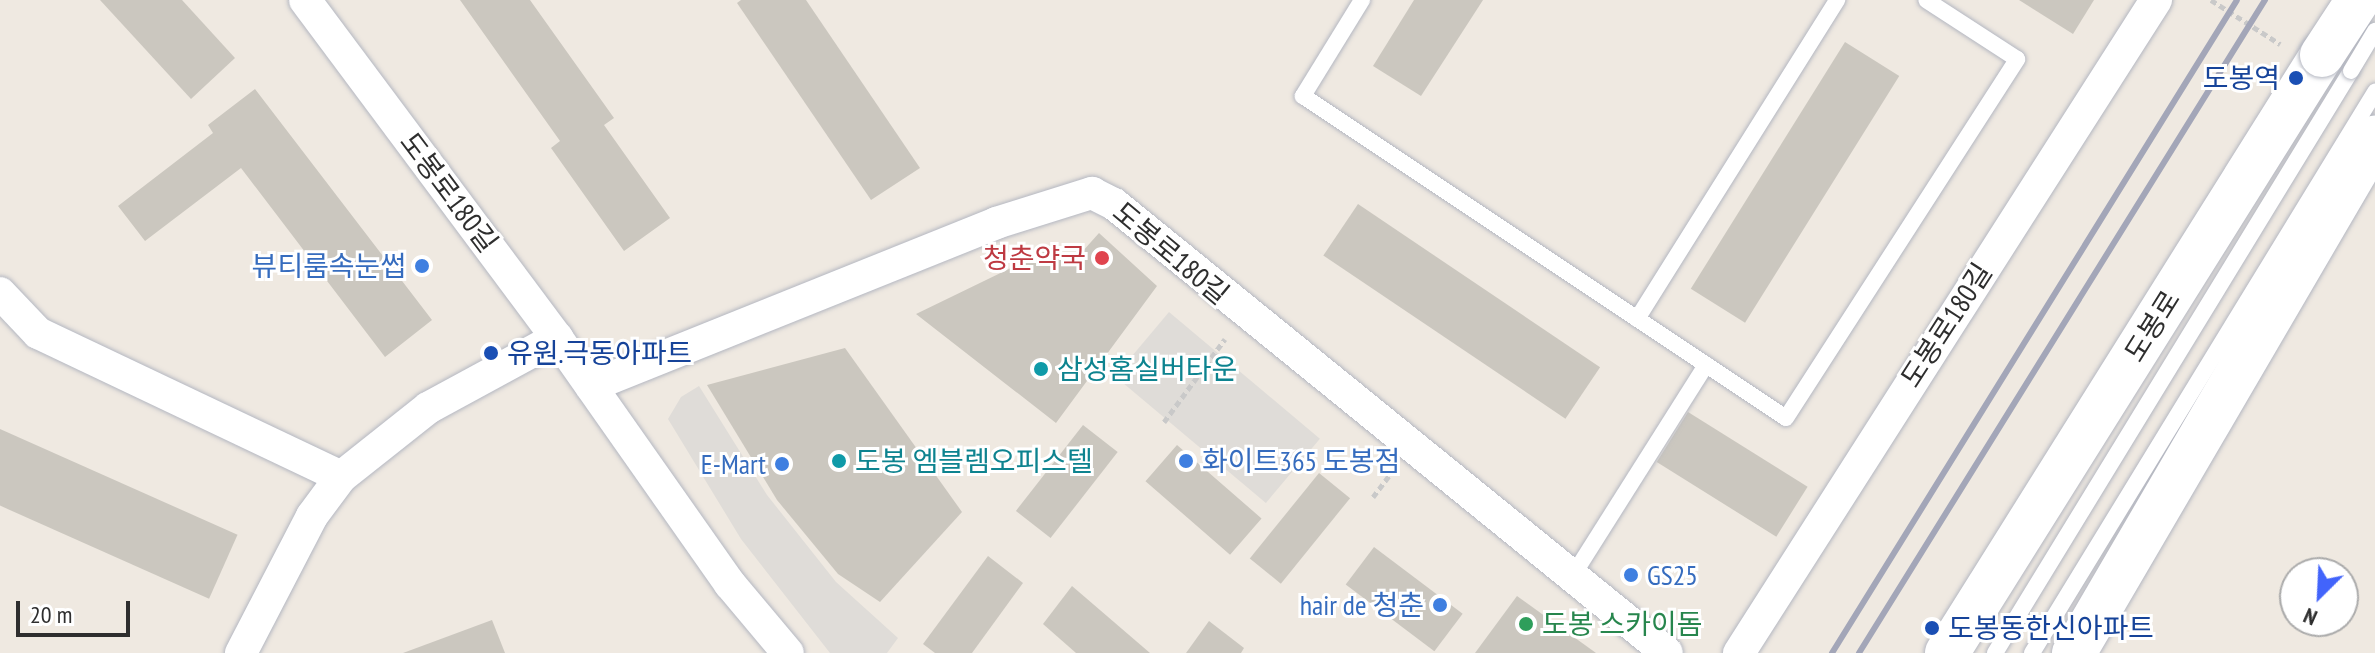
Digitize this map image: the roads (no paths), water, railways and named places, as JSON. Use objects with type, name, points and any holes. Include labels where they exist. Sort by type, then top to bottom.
[{"type":"main road","name":"도봉로","points":[[1947,653],[2358,0]]},
{"type":"main road","points":[[2074,653],[2375,138]]},
{"type":"street","name":"도봉로180길","points":[[305,0],[557,338],[730,584],[788,653]]},
{"type":"street","name":"도봉로180길","points":[[1739,653],[2156,0]]},
{"type":"street","name":"도봉로180길","points":[[591,386],[1083,193],[1114,204],[1243,313],[1667,653]]},
{"type":"street","points":[[0,293],[38,333],[341,477]]},
{"type":"street","points":[[241,653],[312,516],[341,477],[428,408],[557,338]]},
{"type":"lane","points":[[1362,0],[1303,96],[1786,418],[2017,59],[1926,0]]},
{"type":"lane","points":[[1637,319],[1837,0]]},
{"type":"lane","points":[[1995,653],[2319,58],[2375,31]]},
{"type":"lane","points":[[2032,653],[2375,92]]},
{"type":"lane","points":[[1572,577],[1706,365]]},
{"type":"railway","points":[[1832,653],[2237,0]]},
{"type":"railway","points":[[1859,653],[2265,0]]},
{"type":"place","name":"도봉역","points":[[2296,78]]},
{"type":"place","name":"청춘약국","points":[[1102,258]]},
{"type":"place","name":"뷰티룸속눈썹","points":[[422,266]]},
{"type":"place","name":"유원.극동아파트","points":[[491,353]]},
{"type":"place","name":"삼성홈실버타운","points":[[1041,369]]},
{"type":"place","name":"도봉 엠블렘오피스텔","points":[[839,461]]},
{"type":"place","name":"화이트365 도봉점","points":[[1186,461]]},
{"type":"place","name":"E-Mart","points":[[782,464]]},
{"type":"place","name":"GS25","points":[[1631,575]]},
{"type":"place","name":"hair de 청춘","points":[[1440,605]]},
{"type":"place","name":"도봉 스카이돔","points":[[1526,624]]},
{"type":"place","name":"도봉동한신아파트","points":[[1932,628]]}]
